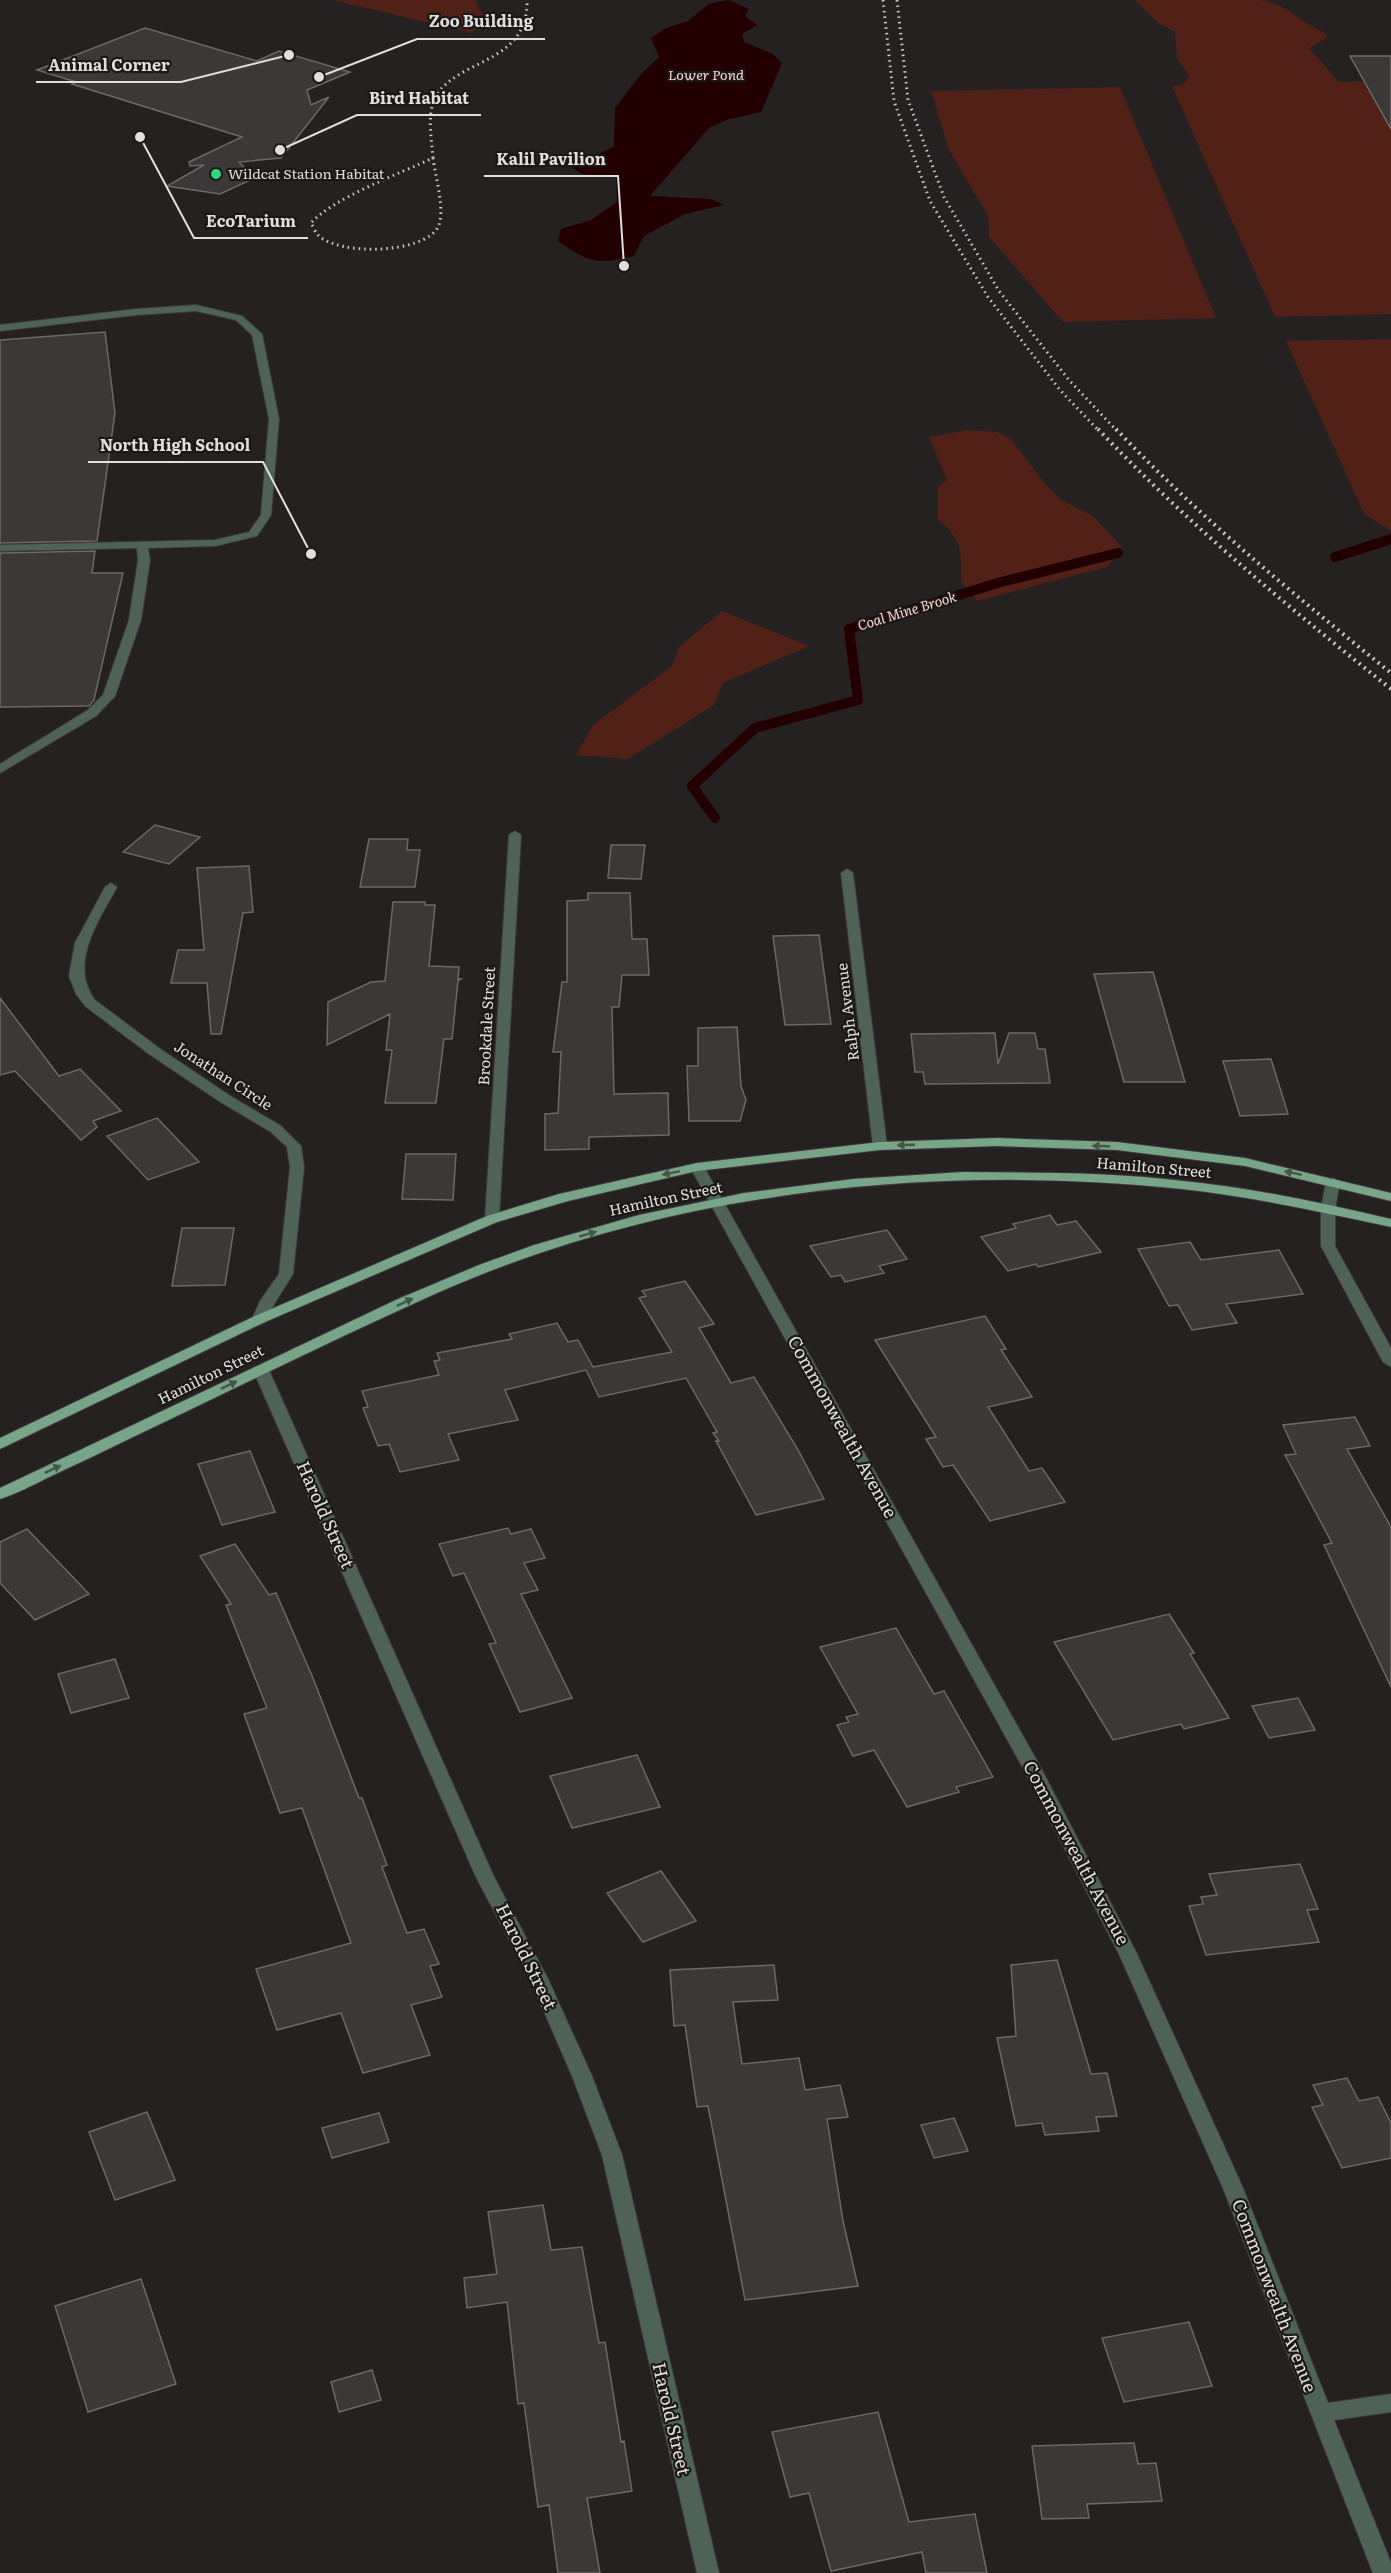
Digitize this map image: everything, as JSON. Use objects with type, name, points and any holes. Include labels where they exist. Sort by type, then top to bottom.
[{"type":"main road","name":"Hamilton Street","points":[[0,1444],[260,1319],[492,1219],[564,1197],[697,1167],[880,1146],[997,1142],[1117,1146],[1245,1162],[1391,1197]]},
{"type":"main road","name":"Hamilton Street","points":[[0,1494],[436,1288],[537,1248],[623,1224],[717,1203],[818,1187],[902,1179],[1006,1177],[1121,1180],[1248,1193],[1391,1223]]},
{"type":"street","points":[[0,328],[136,312],[196,308],[239,318],[256,334],[274,419],[266,516],[253,534],[215,543],[0,548]]},
{"type":"street","points":[[0,769],[92,713],[109,696],[135,620],[144,560],[142,544]]},
{"type":"street","name":"Brookdale Street","points":[[492,1219],[515,836]]},
{"type":"street","name":"Ralph Avenue","points":[[848,873],[880,1146]]},
{"type":"street","name":"Jonathan Circle","points":[[111,887],[82,943],[76,975],[81,991],[90,1003],[153,1051],[276,1129],[294,1146],[297,1167],[286,1274],[268,1301],[260,1319]]},
{"type":"street","name":"Commonwealth Avenue","points":[[697,1167],[1032,1768],[1107,1911],[1207,2126],[1384,2573]]},
{"type":"street","points":[[1333,1182],[1328,1209],[1328,1246],[1391,1362]]},
{"type":"street","name":"Harold Street","points":[[261,1370],[486,1877],[539,1979],[582,2076],[612,2155],[708,2573]]},
{"type":"street","points":[[1320,2413],[1391,2403]]},
{"type":"shaded area","points":[[333,0],[477,0],[476,3],[481,12],[488,18],[471,33]]},
{"type":"shaded area","points":[[1135,0],[1260,0],[1270,2],[1325,33],[1327,38],[1309,48],[1339,82],[1377,81],[1391,105],[1391,314],[1275,317],[1172,86],[1183,85],[1189,76],[1177,58],[1175,32],[1158,23]]},
{"type":"shaded area","points":[[1120,87],[1216,318],[1063,322],[989,237],[988,216],[949,150],[931,91]]},
{"type":"shaded area","points":[[1391,339],[1391,531],[1364,514],[1286,341]]},
{"type":"shaded area","points":[[968,430],[997,432],[1010,438],[1043,481],[1061,500],[1092,515],[1122,547],[1107,567],[977,601],[961,581],[961,562],[956,540],[946,526],[938,520],[938,487],[947,480],[929,437]]},
{"type":"shaded area","points":[[722,611],[809,646],[723,683],[714,705],[628,759],[576,755],[593,725],[672,666],[679,647]]},
{"type":"water","name":"Lower Pond","points":[[728,0],[749,9],[745,16],[757,25],[742,34],[744,42],[773,54],[782,63],[761,112],[726,120],[709,128],[650,196],[711,199],[724,205],[685,214],[644,236],[634,256],[602,261],[578,254],[558,241],[561,229],[591,220],[617,202],[616,177],[582,174],[570,166],[614,147],[615,108],[641,74],[659,57],[651,38],[666,28],[688,21],[709,4]]},
{"type":"building","points":[[145,28],[257,61],[279,51],[350,72],[307,90],[311,105],[329,97],[281,158],[239,162],[255,178],[220,194],[167,186],[204,165],[190,166],[189,162],[242,137],[72,84],[76,82],[37,70]]},
{"type":"building","points":[[1350,56],[1391,56],[1391,129]]},
{"type":"building","points":[[105,332],[115,413],[97,541],[0,543],[0,340]]},
{"type":"building","points":[[95,551],[92,573],[123,573],[94,700],[89,706],[0,707],[0,553]]},
{"type":"building","points":[[155,825],[200,837],[169,864],[123,852]]},
{"type":"building","points":[[369,839],[408,839],[407,850],[420,850],[415,887],[360,887]]},
{"type":"building","points":[[611,845],[645,845],[641,879],[608,878]]},
{"type":"building","points":[[249,866],[253,912],[243,913],[221,1034],[211,1034],[207,983],[171,983],[178,950],[204,950],[197,868]]},
{"type":"building","points":[[588,893],[630,893],[632,939],[647,939],[649,975],[622,975],[619,1007],[612,1007],[614,1094],[668,1093],[669,1135],[589,1137],[589,1149],[545,1150],[545,1114],[558,1113],[561,1052],[553,1052],[562,982],[567,982],[567,901],[588,900]]},
{"type":"building","points":[[393,902],[425,902],[425,905],[435,905],[429,966],[459,967],[458,979],[461,979],[458,981],[452,1039],[444,1039],[436,1103],[385,1103],[392,1050],[386,1050],[390,1014],[327,1045],[328,1002],[371,982],[385,981]]},
{"type":"building","points":[[819,935],[831,1024],[785,1025],[773,936]]},
{"type":"building","points":[[1153,972],[1185,1082],[1124,1082],[1094,974]]},
{"type":"building","points":[[0,998],[59,1076],[80,1069],[121,1111],[93,1121],[97,1127],[81,1140],[15,1071],[0,1075]]},
{"type":"building","points":[[737,1027],[741,1086],[746,1100],[740,1121],[689,1121],[687,1066],[698,1066],[698,1028]]},
{"type":"building","points":[[995,1033],[998,1064],[1009,1033],[1035,1033],[1038,1049],[1045,1049],[1050,1083],[925,1084],[923,1072],[915,1072],[911,1034]]},
{"type":"building","points":[[1271,1059],[1288,1114],[1240,1116],[1223,1061]]},
{"type":"building","points":[[157,1118],[199,1162],[148,1180],[107,1136]]},
{"type":"building","points":[[406,1154],[456,1154],[453,1200],[402,1199]]},
{"type":"building","points":[[1050,1215],[1057,1225],[1076,1221],[1101,1252],[1038,1267],[1036,1264],[1008,1271],[981,1237],[1016,1228],[1013,1224]]},
{"type":"building","points":[[182,1228],[234,1228],[225,1285],[172,1286]]},
{"type":"building","points":[[887,1230],[907,1259],[879,1266],[884,1273],[845,1282],[841,1275],[831,1277],[810,1246]]},
{"type":"building","points":[[1190,1242],[1201,1260],[1279,1250],[1303,1294],[1226,1304],[1237,1323],[1192,1330],[1178,1305],[1169,1306],[1138,1249]]},
{"type":"building","points":[[685,1281],[714,1324],[699,1328],[731,1383],[754,1377],[797,1448],[824,1499],[756,1515],[716,1441],[719,1441],[713,1433],[717,1432],[686,1378],[599,1397],[586,1370],[505,1390],[518,1420],[448,1434],[459,1460],[400,1472],[389,1444],[378,1446],[363,1408],[368,1407],[362,1391],[439,1375],[434,1361],[440,1360],[437,1353],[512,1339],[509,1334],[557,1323],[568,1342],[578,1340],[593,1367],[672,1352],[639,1298],[646,1296],[642,1291]]},
{"type":"building","points":[[985,1316],[1006,1349],[1001,1350],[1032,1397],[988,1407],[1029,1471],[1042,1468],[1065,1502],[990,1521],[953,1465],[943,1467],[926,1439],[936,1437],[875,1340]]},
{"type":"building","points":[[1355,1417],[1370,1446],[1347,1449],[1391,1527],[1391,1687],[1324,1545],[1332,1543],[1285,1455],[1296,1454],[1283,1425]]},
{"type":"building","points":[[250,1451],[275,1512],[222,1525],[198,1464]]},
{"type":"building","points":[[508,1528],[511,1534],[531,1529],[545,1558],[524,1563],[538,1590],[521,1594],[572,1698],[520,1712],[489,1644],[496,1643],[464,1573],[453,1576],[439,1544]]},
{"type":"building","points":[[27,1529],[89,1594],[35,1620],[0,1583],[0,1542]]},
{"type":"building","points":[[235,1544],[269,1595],[276,1593],[313,1678],[359,1798],[362,1798],[387,1865],[382,1867],[407,1933],[424,1929],[439,1964],[430,1966],[442,1997],[411,2005],[430,2055],[363,2073],[341,2013],[277,2030],[256,1969],[351,1943],[302,1808],[280,1813],[244,1714],[267,1708],[226,1605],[231,1604],[200,1556]]},
{"type":"building","points":[[1169,1614],[1194,1653],[1190,1654],[1229,1718],[1184,1729],[1181,1724],[1113,1740],[1054,1642]]},
{"type":"building","points":[[896,1628],[934,1694],[944,1691],[993,1777],[956,1787],[959,1792],[907,1807],[874,1750],[853,1756],[837,1725],[849,1722],[846,1717],[858,1714],[820,1647]]},
{"type":"building","points":[[115,1659],[129,1698],[71,1713],[58,1674]]},
{"type":"building","points":[[1298,1698],[1315,1730],[1269,1738],[1252,1706]]},
{"type":"building","points":[[637,1755],[660,1807],[572,1828],[550,1776]]},
{"type":"building","points":[[1300,1864],[1318,1909],[1307,1910],[1319,1942],[1206,1955],[1189,1906],[1203,1904],[1201,1897],[1217,1895],[1209,1874]]},
{"type":"building","points":[[661,1871],[696,1921],[643,1942],[607,1893]]},
{"type":"building","points":[[1057,1960],[1091,2074],[1107,2073],[1117,2116],[1096,2117],[1099,2131],[1045,2135],[1042,2123],[1016,2126],[997,2038],[1016,2036],[1011,1965]]},
{"type":"building","points":[[774,1965],[778,2000],[733,2002],[742,2064],[799,2058],[805,2090],[840,2085],[848,2117],[827,2119],[843,2221],[858,2286],[745,2300],[708,2106],[697,2107],[685,2025],[674,2026],[670,1970]]},
{"type":"building","points":[[1347,2078],[1359,2101],[1378,2097],[1391,2123],[1391,2158],[1342,2168],[1312,2107],[1323,2105],[1313,2085]]},
{"type":"building","points":[[147,2112],[175,2180],[115,2200],[89,2132]]},
{"type":"building","points":[[379,2113],[389,2142],[332,2158],[322,2128]]},
{"type":"building","points":[[954,2118],[968,2151],[934,2158],[921,2125]]},
{"type":"building","points":[[543,2205],[551,2250],[582,2247],[599,2343],[605,2342],[621,2442],[624,2441],[632,2491],[587,2498],[600,2573],[558,2573],[549,2505],[538,2507],[524,2403],[518,2404],[507,2302],[467,2308],[464,2278],[497,2274],[488,2212]]},
{"type":"building","points":[[141,2279],[176,2384],[88,2412],[55,2306]]},
{"type":"building","points":[[1189,2322],[1212,2386],[1124,2402],[1102,2338]]},
{"type":"building","points":[[372,2370],[381,2400],[339,2412],[331,2382]]},
{"type":"building","points":[[878,2412],[909,2522],[975,2514],[987,2573],[926,2573],[922,2552],[831,2571],[809,2493],[790,2497],[772,2432]]},
{"type":"building","points":[[1134,2443],[1138,2464],[1156,2463],[1162,2501],[1087,2504],[1089,2518],[1042,2519],[1032,2446]]},
{"type":"waterway","name":"Coal Mine Brook","points":[[1335,557],[1391,539]]},
{"type":"waterway","name":"Coal Mine Brook","points":[[715,818],[692,786],[755,728],[858,700],[849,629],[1001,582],[1118,553]]},
{"type":"railway","points":[[433,158],[430,117],[438,94],[450,81],[500,52],[514,40],[524,23],[527,0]]},
{"type":"railway","points":[[883,0],[894,101],[930,201],[988,297],[1060,390],[1099,431]]},
{"type":"railway","points":[[897,0],[908,100],[944,197],[999,291],[1069,380],[1117,431]]},
{"type":"railway","points":[[433,158],[441,212],[438,227],[430,236],[416,243],[399,247],[361,249],[328,242],[316,232],[311,223],[335,204],[433,158]]},
{"type":"railway","points":[[1098,429],[1167,498],[1240,564],[1391,689]]},
{"type":"railway","points":[[1116,429],[1215,525],[1391,673]]},
{"type":"place","name":"Animal Corner","points":[[289,55]]},
{"type":"place","name":"Zoo Building","points":[[319,77]]},
{"type":"place","name":"EcoTarium","points":[[140,137]]},
{"type":"place","name":"Bird Habitat","points":[[280,150]]},
{"type":"place","name":"Wildcat Station Habitat","points":[[216,174]]},
{"type":"place","name":"Kalil Pavilion","points":[[624,266]]},
{"type":"place","name":"North High School","points":[[311,554]]}]
